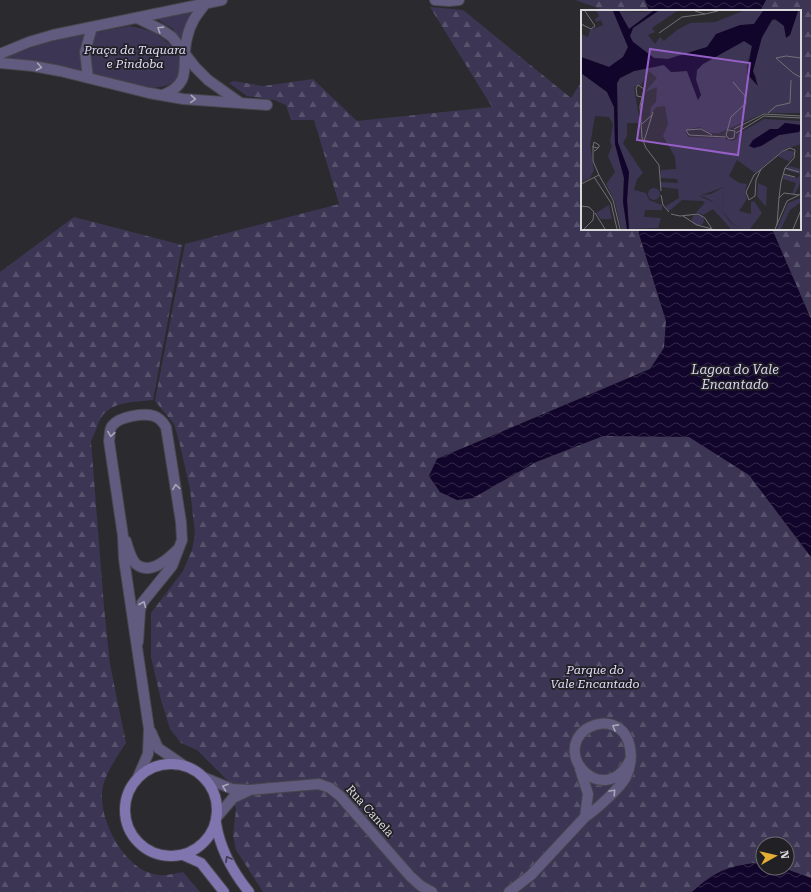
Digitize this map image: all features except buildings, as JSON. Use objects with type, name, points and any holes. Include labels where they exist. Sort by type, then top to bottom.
[{"type":"street","points":[[0,54],[29,42],[222,0]]},
{"type":"street","points":[[435,0],[459,0]]},
{"type":"street","points":[[163,95],[173,91],[179,86],[185,72],[186,39],[190,26],[196,14],[206,3]]},
{"type":"street","points":[[137,18],[162,30],[172,37],[186,57],[208,80],[240,102]]},
{"type":"street","points":[[88,78],[85,52],[92,28]]},
{"type":"street","points":[[0,63],[33,66],[88,78],[130,90],[183,98],[267,105]]},
{"type":"street","points":[[138,642],[142,603],[172,566],[179,548],[182,531],[169,438],[166,427],[161,420],[149,415],[118,421],[112,426],[110,432],[123,536],[124,559],[138,642],[149,728],[148,754],[138,777]]},
{"type":"street","points":[[123,536],[136,564],[144,568],[160,565],[179,548]]},
{"type":"street","points":[[509,892],[531,875],[585,817],[595,811],[626,778],[631,750],[629,741],[625,733],[613,726],[599,723],[590,726],[578,739],[575,748],[575,758],[588,794],[585,817]]},
{"type":"street","points":[[149,728],[158,748],[203,777],[210,785],[215,795],[216,819],[222,848],[234,871],[249,892]]},
{"type":"street","points":[[579,766],[585,773],[593,778],[602,780],[611,779],[620,775],[630,760]]},
{"type":"street","points":[[183,765],[173,763],[158,765],[145,771],[130,786],[124,810],[126,822],[131,833],[138,843],[159,855],[183,855],[195,850],[204,842],[212,832],[216,819]]},
{"type":"street","name":"Rua Canela","points":[[203,777],[224,787],[249,790],[319,784],[330,788],[340,796],[410,876],[421,886],[432,892]]},
{"type":"street","name":"Rua Canela","points":[[216,819],[233,798],[249,790]]},
{"type":"street","points":[[183,855],[201,863],[224,892]]},
{"type":"green space","points":[[575,0],[645,0],[649,10],[603,10]]},
{"type":"green space","points":[[766,0],[811,0],[811,319],[772,230],[801,230],[801,10],[761,10]]},
{"type":"green space","name":"Parque do Vale Encantado","points":[[430,7],[463,10],[571,98],[581,83],[581,230],[639,230],[666,321],[664,348],[650,369],[437,459],[429,476],[440,492],[457,500],[473,498],[536,462],[603,436],[690,437],[749,475],[811,557],[811,878],[795,872],[795,836],[755,836],[755,863],[732,867],[717,873],[692,892],[263,892],[236,850],[233,835],[236,809],[229,782],[197,750],[181,743],[170,729],[161,700],[151,657],[151,613],[183,571],[192,550],[195,534],[190,489],[174,424],[155,401],[185,244],[339,204],[314,120],[291,120],[286,105],[274,100],[247,96],[229,83],[234,81],[263,86],[313,79],[357,121],[492,107]]},
{"type":"green space","points":[[193,10],[184,31],[182,43],[173,29],[157,19]]},
{"type":"green space","name":"Praça da Taquara e Pindoba","points":[[129,26],[146,30],[161,37],[177,54],[181,63],[181,71],[178,78],[171,84],[160,87],[146,88],[0,59],[50,41]]},
{"type":"green space","points":[[74,217],[182,245],[153,400],[124,403],[111,408],[105,412],[101,418],[91,441],[110,664],[126,743],[111,767],[103,787],[102,793],[105,818],[117,844],[126,856],[136,865],[147,872],[159,875],[183,872],[200,892],[0,892],[0,272]]},
{"type":"water","points":[[645,0],[766,0],[761,10],[649,10]]},
{"type":"water","name":"Lagoa do Vale Encantado","points":[[639,230],[772,230],[811,319],[811,557],[749,475],[689,437],[603,436],[536,462],[473,498],[457,500],[440,492],[429,476],[437,459],[650,369],[664,348],[666,321]]},
{"type":"water","points":[[755,863],[755,876],[795,876],[795,872],[811,878],[811,892],[692,892],[717,873],[741,865]]}]
